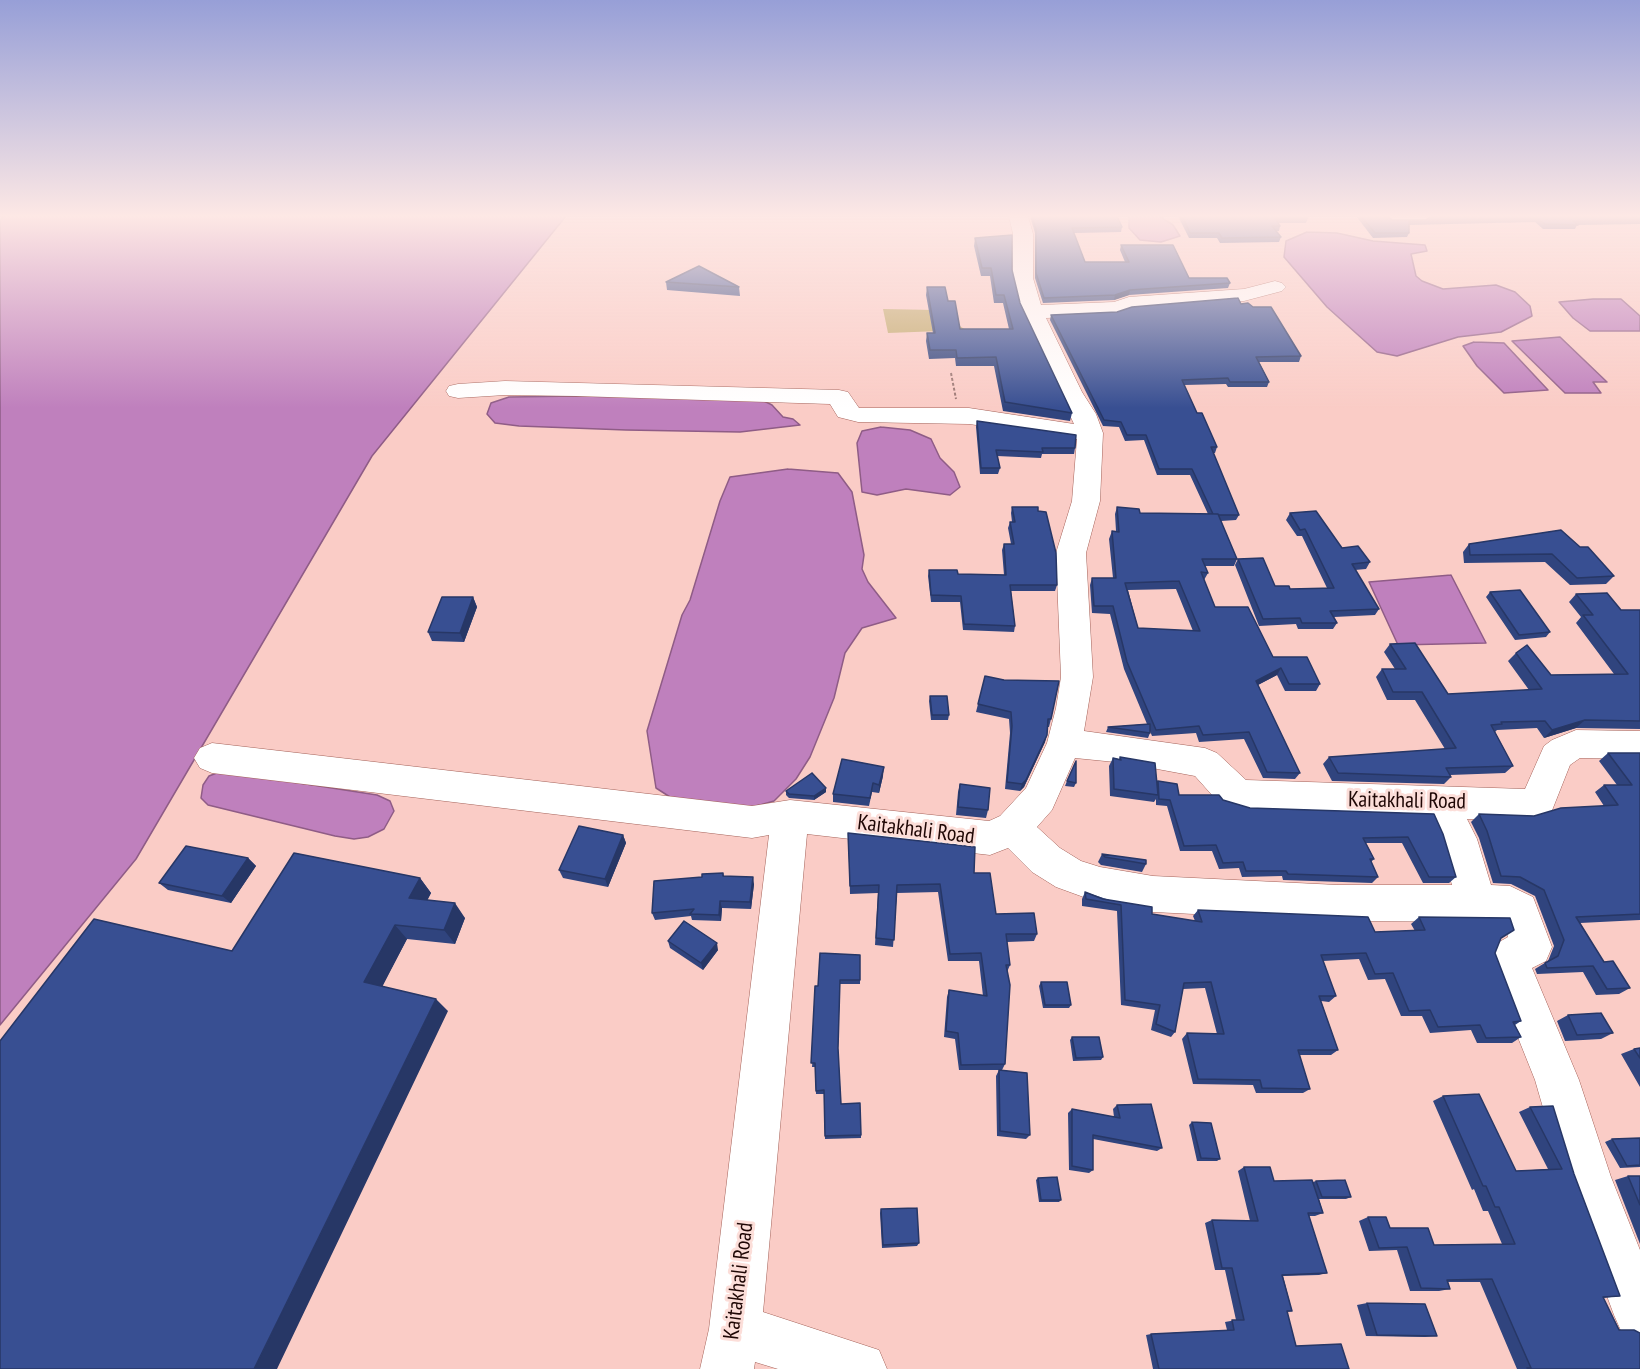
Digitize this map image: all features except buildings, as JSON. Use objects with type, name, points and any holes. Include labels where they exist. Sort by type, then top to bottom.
[{"type":"street","points":[[1024,280],[1033,312],[1070,392],[1084,414],[1090,433],[1086,501],[1071,553],[1077,677],[1073,708],[1064,743]]},
{"type":"street","points":[[1033,312],[1115,308],[1129,304],[1244,295],[1275,287]]},
{"type":"street","points":[[458,391],[505,388],[839,397],[847,412],[858,415],[959,416],[1090,433]]},
{"type":"street","name":"Kaitakhali Road","points":[[731,1349],[790,816],[899,826],[990,838],[1013,828],[1039,799],[1064,743],[1125,749],[1205,763],[1233,793],[1246,796],[1525,805],[1538,802],[1556,756],[1564,750],[1576,744],[1640,744]]},
{"type":"street","points":[[212,758],[752,822],[790,816]]},
{"type":"street","points":[[1440,801],[1458,839],[1469,873],[1474,896],[1470,903]]},
{"type":"street","points":[[1013,828],[1046,860],[1070,875],[1100,885],[1153,894],[1338,903],[1510,904],[1519,910],[1532,947],[1509,959],[1510,965],[1557,1080],[1587,1177],[1640,1315]]},
{"type":"street","points":[[731,1349],[860,1369]]},
{"type":"path","points":[[951,373],[959,416]]},
{"type":"shaded area","points":[[0,280],[514,280],[372,456],[136,859],[0,1025]]},
{"type":"shaded area","points":[[1304,280],[1421,280],[1443,289],[1496,285],[1515,292],[1530,306],[1532,316],[1501,332],[1458,337],[1397,356],[1377,352],[1327,307]]},
{"type":"shaded area","points":[[1621,299],[1640,316],[1640,331],[1590,331],[1573,318],[1559,302]]},
{"type":"shaded area","points":[[883,309],[935,310],[966,330],[888,333]]},
{"type":"shaded area","points":[[1560,337],[1607,382],[1593,382],[1601,393],[1565,393],[1512,341]]},
{"type":"shaded area","points":[[1474,342],[1504,343],[1548,390],[1504,393],[1477,366],[1463,346]]},
{"type":"shaded area","points":[[509,397],[760,399],[772,405],[783,417],[793,419],[800,425],[740,432],[626,430],[519,426],[495,423],[487,414],[491,403]]},
{"type":"shaded area","points":[[881,427],[910,430],[931,439],[940,458],[954,472],[960,487],[950,495],[906,489],[877,495],[862,492],[857,443],[862,431]]},
{"type":"shaded area","points":[[788,469],[838,473],[852,492],[864,555],[862,569],[868,582],[896,618],[862,628],[845,653],[834,698],[810,757],[796,779],[774,801],[728,814],[684,806],[656,788],[647,731],[682,615],[690,600],[720,501],[730,477]]},
{"type":"shaded area","points":[[1451,575],[1486,643],[1398,645],[1369,582]]},
{"type":"shaded area","points":[[222,771],[377,795],[390,801],[394,811],[384,829],[368,837],[354,839],[335,836],[208,805],[201,798],[203,785],[209,776]]}]
